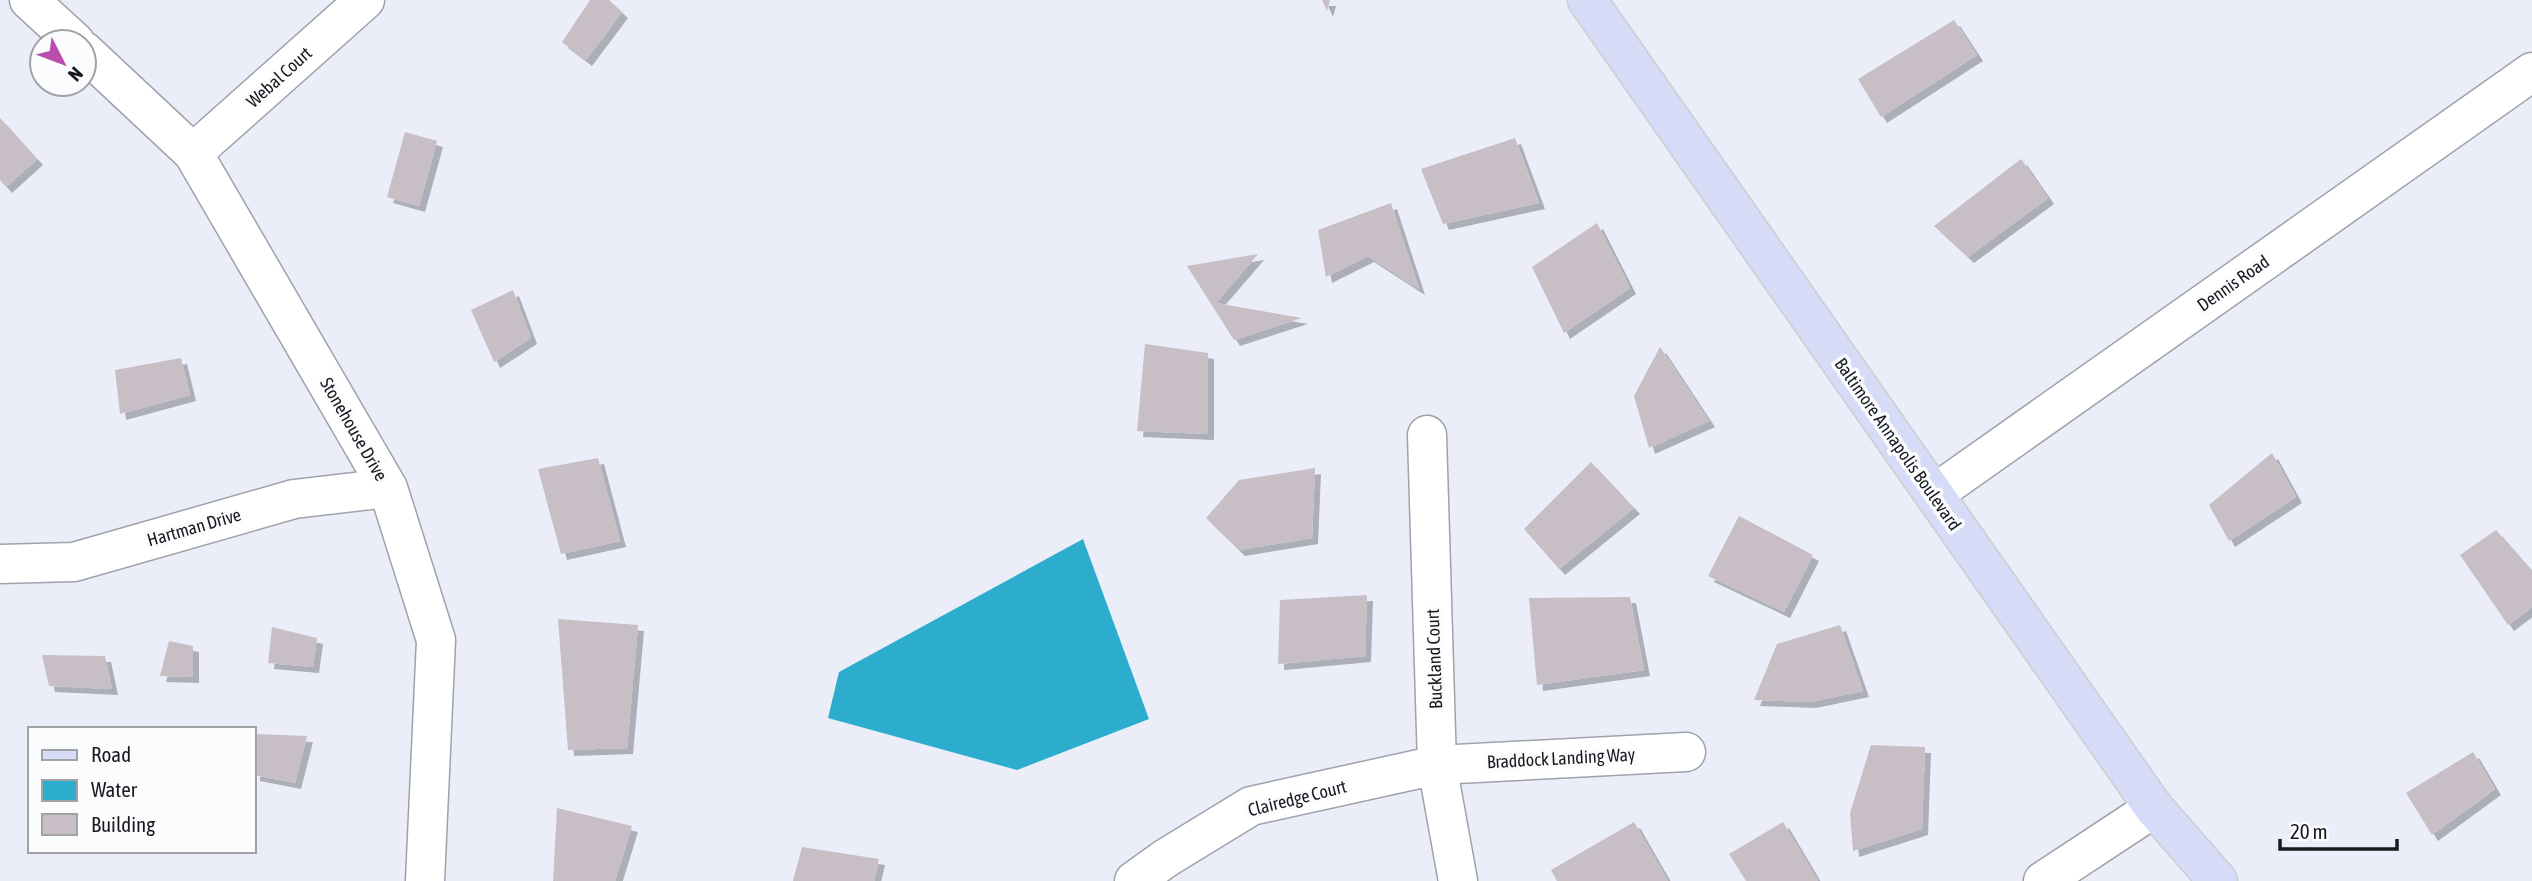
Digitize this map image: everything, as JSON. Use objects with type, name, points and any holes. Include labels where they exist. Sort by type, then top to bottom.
[{"type":"main road","name":"Baltimore Annapolis Boulevard","points":[[1587,0],[2154,808],[2218,881]]},
{"type":"street","points":[[29,0],[60,28]]},
{"type":"street","name":"Webal Court","points":[[193,153],[365,0]]},
{"type":"street","name":"Stonehouse Drive","points":[[98,64],[193,153],[388,488],[436,640],[425,881]]},
{"type":"street","name":"Dennis Road","points":[[1934,494],[2532,72]]},
{"type":"street","name":"Buckland Court","points":[[1427,435],[1437,765],[1458,881]]},
{"type":"street","name":"Hartman Drive","points":[[0,564],[74,562],[294,499],[388,488]]},
{"type":"street","name":"Braddock Landing Way","points":[[1437,765],[1686,752]]},
{"type":"street","name":"Clairedge Court","points":[[1134,881],[1251,806],[1437,765]]},
{"type":"street","points":[[2043,881],[2154,808]]},
{"type":"water","points":[[1083,539],[1149,719],[1017,770],[828,718],[839,672]]},
{"type":"building","points":[[590,0],[609,0],[622,12],[586,60],[562,42]]},
{"type":"building","points":[[1322,0],[1330,0],[1327,11]]},
{"type":"building","points":[[1954,20],[1977,55],[1881,117],[1858,79]]},
{"type":"building","points":[[0,118],[37,159],[6,187],[0,180]]},
{"type":"building","points":[[405,132],[437,141],[419,206],[387,197]]},
{"type":"building","points":[[1515,138],[1539,203],[1443,224],[1421,169]]},
{"type":"building","points":[[2021,159],[2048,198],[1968,257],[1934,226]]},
{"type":"building","points":[[1391,203],[1419,289],[1368,256],[1326,277],[1318,230]]},
{"type":"building","points":[[1597,223],[1630,288],[1564,333],[1532,267]]},
{"type":"building","points":[[1258,254],[1216,303],[1302,318],[1234,340],[1187,266]]},
{"type":"building","points":[[513,290],[531,338],[494,362],[471,310]]},
{"type":"building","points":[[1145,344],[1208,353],[1208,434],[1137,431]]},
{"type":"building","points":[[1660,347],[1709,421],[1649,448],[1634,396]]},
{"type":"building","points":[[181,358],[190,395],[120,414],[115,370]]},
{"type":"building","points":[[2272,453],[2296,497],[2229,541],[2209,505]]},
{"type":"building","points":[[598,458],[620,541],[561,554],[538,469]]},
{"type":"building","points":[[1591,462],[1634,508],[1559,569],[1524,529]]},
{"type":"building","points":[[1315,468],[1312,538],[1239,550],[1206,518],[1239,480]]},
{"type":"building","points":[[1739,516],[1813,555],[1784,612],[1708,576]]},
{"type":"building","points":[[2496,530],[2532,571],[2532,607],[2508,625],[2460,555]]},
{"type":"building","points":[[1367,595],[1365,656],[1278,664],[1280,600]]},
{"type":"building","points":[[1630,597],[1644,670],[1537,685],[1529,598]]},
{"type":"building","points":[[558,619],[638,625],[627,748],[568,750]]},
{"type":"building","points":[[1840,625],[1863,691],[1810,702],[1754,700],[1777,644]]},
{"type":"building","points":[[272,627],[317,638],[313,667],[268,663]]},
{"type":"building","points":[[169,641],[193,646],[193,677],[160,676]]},
{"type":"building","points":[[42,655],[105,656],[112,689],[49,686]]},
{"type":"building","points":[[256,734],[307,736],[295,783],[256,775]]},
{"type":"building","points":[[1871,745],[1925,747],[1922,829],[1853,851],[1850,813]]},
{"type":"building","points":[[2473,752],[2495,789],[2432,835],[2406,793]]},
{"type":"building","points":[[557,808],[632,826],[615,881],[553,881]]},
{"type":"building","points":[[1634,822],[1668,881],[1557,881],[1551,870]]},
{"type":"building","points":[[1783,822],[1818,881],[1746,881],[1729,854]]},
{"type":"building","points":[[802,847],[879,859],[874,881],[793,881]]}]
